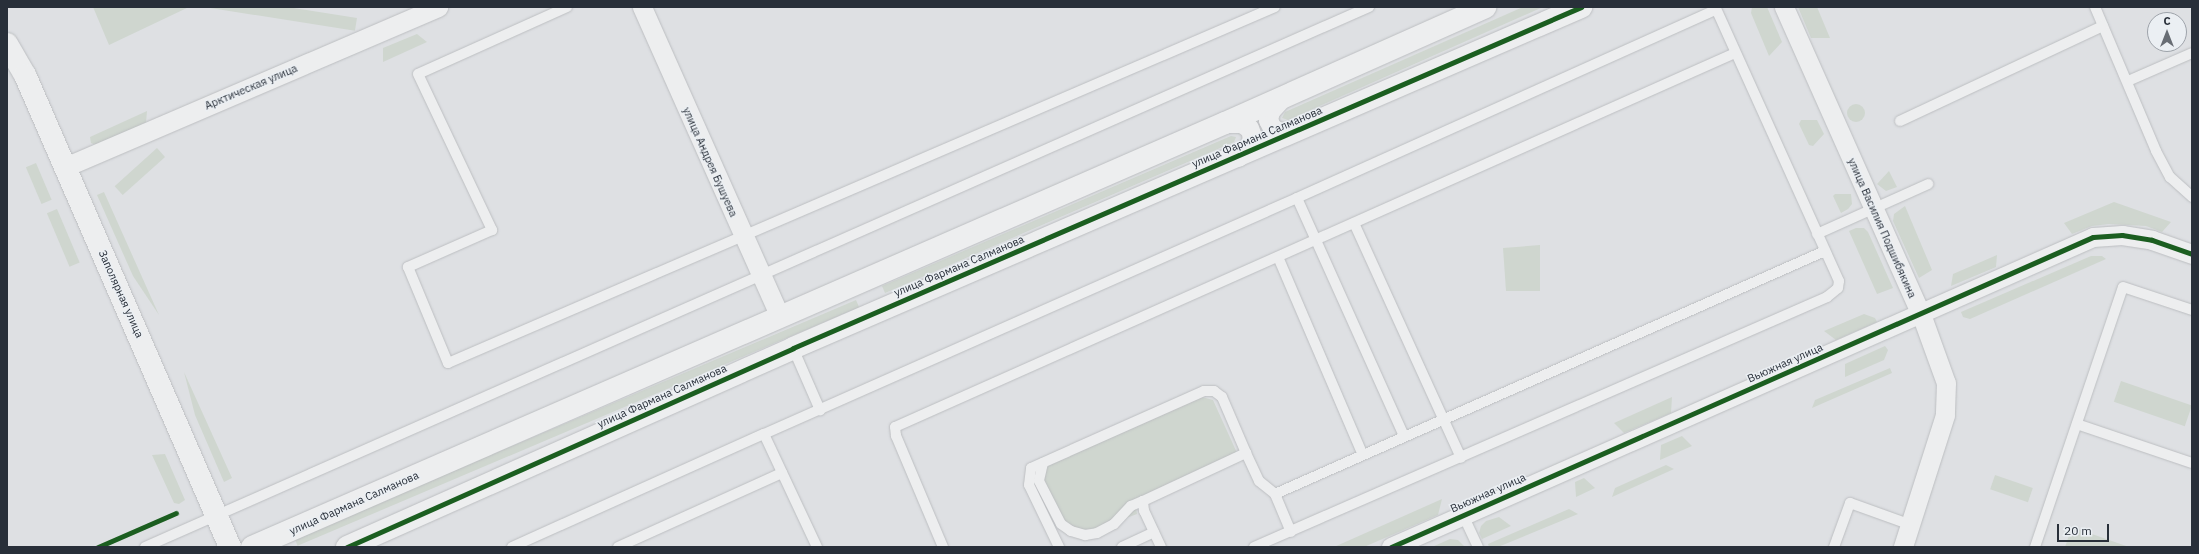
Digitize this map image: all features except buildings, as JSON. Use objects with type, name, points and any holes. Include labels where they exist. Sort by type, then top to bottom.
[{"type":"street","name":"Арктическая улица","points":[[65,167],[438,7]]},
{"type":"street","name":"улица Андрея Бушуева","points":[[642,7],[780,317]]},
{"type":"street","name":"улица Фармана Салманова","points":[[252,547],[1225,123],[1485,7]]},
{"type":"street","name":"улица Фармана Салманова","points":[[347,547],[793,348],[1238,157],[1581,7]]},
{"type":"street","name":"улица Василия Подшибякина","points":[[1784,7],[1921,314],[1946,383],[1945,415],[1903,547]]},
{"type":"street","name":"Заполярная улица","points":[[7,44],[25,74],[230,547]]},
{"type":"street","name":"улица Фармана Салманова","points":[[1282,98],[1270,111],[1268,120],[1272,128],[1280,132],[1296,131]]},
{"type":"street","name":"улица Фармана Салманова","points":[[1225,123],[1241,123],[1249,128],[1252,136],[1250,145],[1238,157]]},
{"type":"street","name":"Вьюжная улица","points":[[1391,547],[2093,237],[2122,235],[2152,240],[2192,254]]},
{"type":"lane","points":[[567,7],[418,74],[492,230],[408,268],[448,363],[1275,7]]},
{"type":"lane","points":[[145,547],[1369,7]]},
{"type":"lane","points":[[2095,7],[2170,177],[2192,197]]},
{"type":"lane","points":[[512,547],[1297,198],[1716,9],[1839,281],[1838,288],[1834,293],[1461,458],[1254,547]]},
{"type":"lane","points":[[1900,121],[2103,26]]},
{"type":"lane","points":[[943,547],[896,436],[895,426],[1736,53]]},
{"type":"lane","points":[[2128,81],[2192,53]]},
{"type":"lane","points":[[1817,234],[1928,184]]},
{"type":"lane","points":[[1297,198],[1404,436]]},
{"type":"lane","points":[[1354,223],[1461,458]]},
{"type":"lane","points":[[1275,494],[1443,418],[1825,251]]},
{"type":"lane","points":[[1278,257],[1363,455]]},
{"type":"lane","points":[[2035,547],[2078,424],[2123,287],[2192,310]]},
{"type":"lane","points":[[793,348],[820,410]]},
{"type":"lane","points":[[1059,547],[1029,485],[1031,468],[1204,391],[1214,392],[1222,398],[1259,481],[1275,494],[1291,532]]},
{"type":"lane","points":[[2078,424],[2192,463]]},
{"type":"lane","points":[[764,434],[817,547]]},
{"type":"lane","points":[[1043,463],[1040,481],[1047,499],[1061,524],[1071,531],[1085,535],[1097,533],[1114,524],[1131,506],[1246,453]]},
{"type":"lane","points":[[618,547],[782,473]]},
{"type":"lane","points":[[1143,501],[1144,511],[1160,547]]},
{"type":"lane","points":[[1834,547],[1850,503],[1911,525]]},
{"type":"lane","points":[[1463,515],[1478,547]]},
{"type":"lane","points":[[1122,547],[1154,532]]},
{"type":"shaded area","points":[[93,7],[189,7],[109,45]]},
{"type":"shaded area","points":[[204,7],[288,7],[357,18],[355,31]]},
{"type":"shaded area","points":[[1523,7],[1543,7],[1288,120],[1282,118],[1285,112]]},
{"type":"shaded area","points":[[1752,7],[1767,7],[1782,42],[1769,56],[1751,13]]},
{"type":"shaded area","points":[[1798,7],[1817,7],[1830,38],[1811,38]]},
{"type":"shaded area","points":[[417,34],[427,42],[383,62],[383,48]]},
{"type":"shaded area","points":[[1856,104],[1862,107],[1865,113],[1862,119],[1856,122],[1850,119],[1847,113],[1850,107]]},
{"type":"shaded area","points":[[147,111],[146,123],[96,145],[91,143],[90,137]]},
{"type":"shaded area","points":[[1801,120],[1817,120],[1824,134],[1813,146],[1809,145],[1799,124]]},
{"type":"shaded area","points":[[1231,136],[1236,137],[1234,142],[885,293],[882,286]]},
{"type":"shaded area","points":[[157,148],[165,157],[123,195],[115,186]]},
{"type":"shaded area","points":[[36,163],[52,200],[42,204],[26,167]]},
{"type":"shaded area","points":[[1889,171],[1897,187],[1886,191],[1877,184]]},
{"type":"shaded area","points":[[104,192],[159,315],[133,276],[97,195]]},
{"type":"shaded area","points":[[1835,194],[1851,194],[1852,204],[1848,209],[1841,213],[1833,196]]},
{"type":"shaded area","points":[[2114,202],[2171,222],[2162,232],[2146,226],[2109,224],[2092,226],[2072,234],[2064,223]]},
{"type":"shaded area","points":[[1905,206],[1932,270],[1919,278],[1893,221],[1894,214]]},
{"type":"shaded area","points":[[57,209],[80,262],[70,267],[47,213]]},
{"type":"shaded area","points":[[1856,228],[1864,228],[1868,232],[1893,288],[1877,294],[1849,231]]},
{"type":"shaded area","points":[[1540,245],[1540,291],[1506,291],[1503,248]]},
{"type":"shaded area","points":[[1997,255],[1996,267],[1951,286],[1953,274]]},
{"type":"shaded area","points":[[2091,256],[2102,256],[2106,259],[1970,319],[1963,317],[1961,312]]},
{"type":"shaded area","points":[[856,300],[859,307],[298,546],[294,538]]},
{"type":"shaded area","points":[[1864,314],[1875,318],[1877,322],[1836,340],[1824,331]]},
{"type":"shaded area","points":[[1885,346],[1888,350],[1884,360],[1845,377],[1845,364]]},
{"type":"shaded area","points":[[1890,368],[1892,373],[1812,408],[1815,400]]},
{"type":"shaded area","points":[[184,372],[232,478],[224,482],[195,415]]},
{"type":"shaded area","points":[[2121,381],[2192,405],[2185,426],[2114,402]]},
{"type":"shaded area","points":[[1202,397],[1213,400],[1237,453],[1135,499],[1137,514],[1088,532],[1070,528],[1062,522],[1046,487],[1043,473],[1046,464]]},
{"type":"shaded area","points":[[1672,397],[1671,413],[1624,433],[1614,423]]},
{"type":"shaded area","points":[[1682,436],[1692,446],[1660,460],[1661,445]]},
{"type":"shaded area","points":[[165,454],[185,500],[179,504],[174,503],[152,455]]},
{"type":"shaded area","points":[[1666,465],[1674,469],[1612,497],[1615,488]]},
{"type":"shaded area","points":[[1995,475],[2033,488],[2028,502],[1990,489]]},
{"type":"shaded area","points":[[1584,478],[1595,488],[1576,497],[1575,482]]},
{"type":"shaded area","points":[[1442,499],[1438,515],[1364,547],[1334,547]]},
{"type":"shaded area","points":[[1569,509],[1578,514],[1498,547],[1489,547],[1488,544]]},
{"type":"shaded area","points":[[1499,517],[1511,526],[1482,539],[1479,533],[1481,526],[1486,521]]},
{"type":"shaded area","points":[[2072,527],[2129,547],[2065,547]]},
{"type":"shaded area","points":[[1450,539],[1458,540],[1464,546],[1432,547]]},
{"type":"cycle path","points":[[347,547],[793,348],[1581,7]]},
{"type":"cycle path","points":[[1391,547],[2093,237],[2122,235],[2152,240],[2192,254]]},
{"type":"cycle path","points":[[98,547],[176,513]]}]
